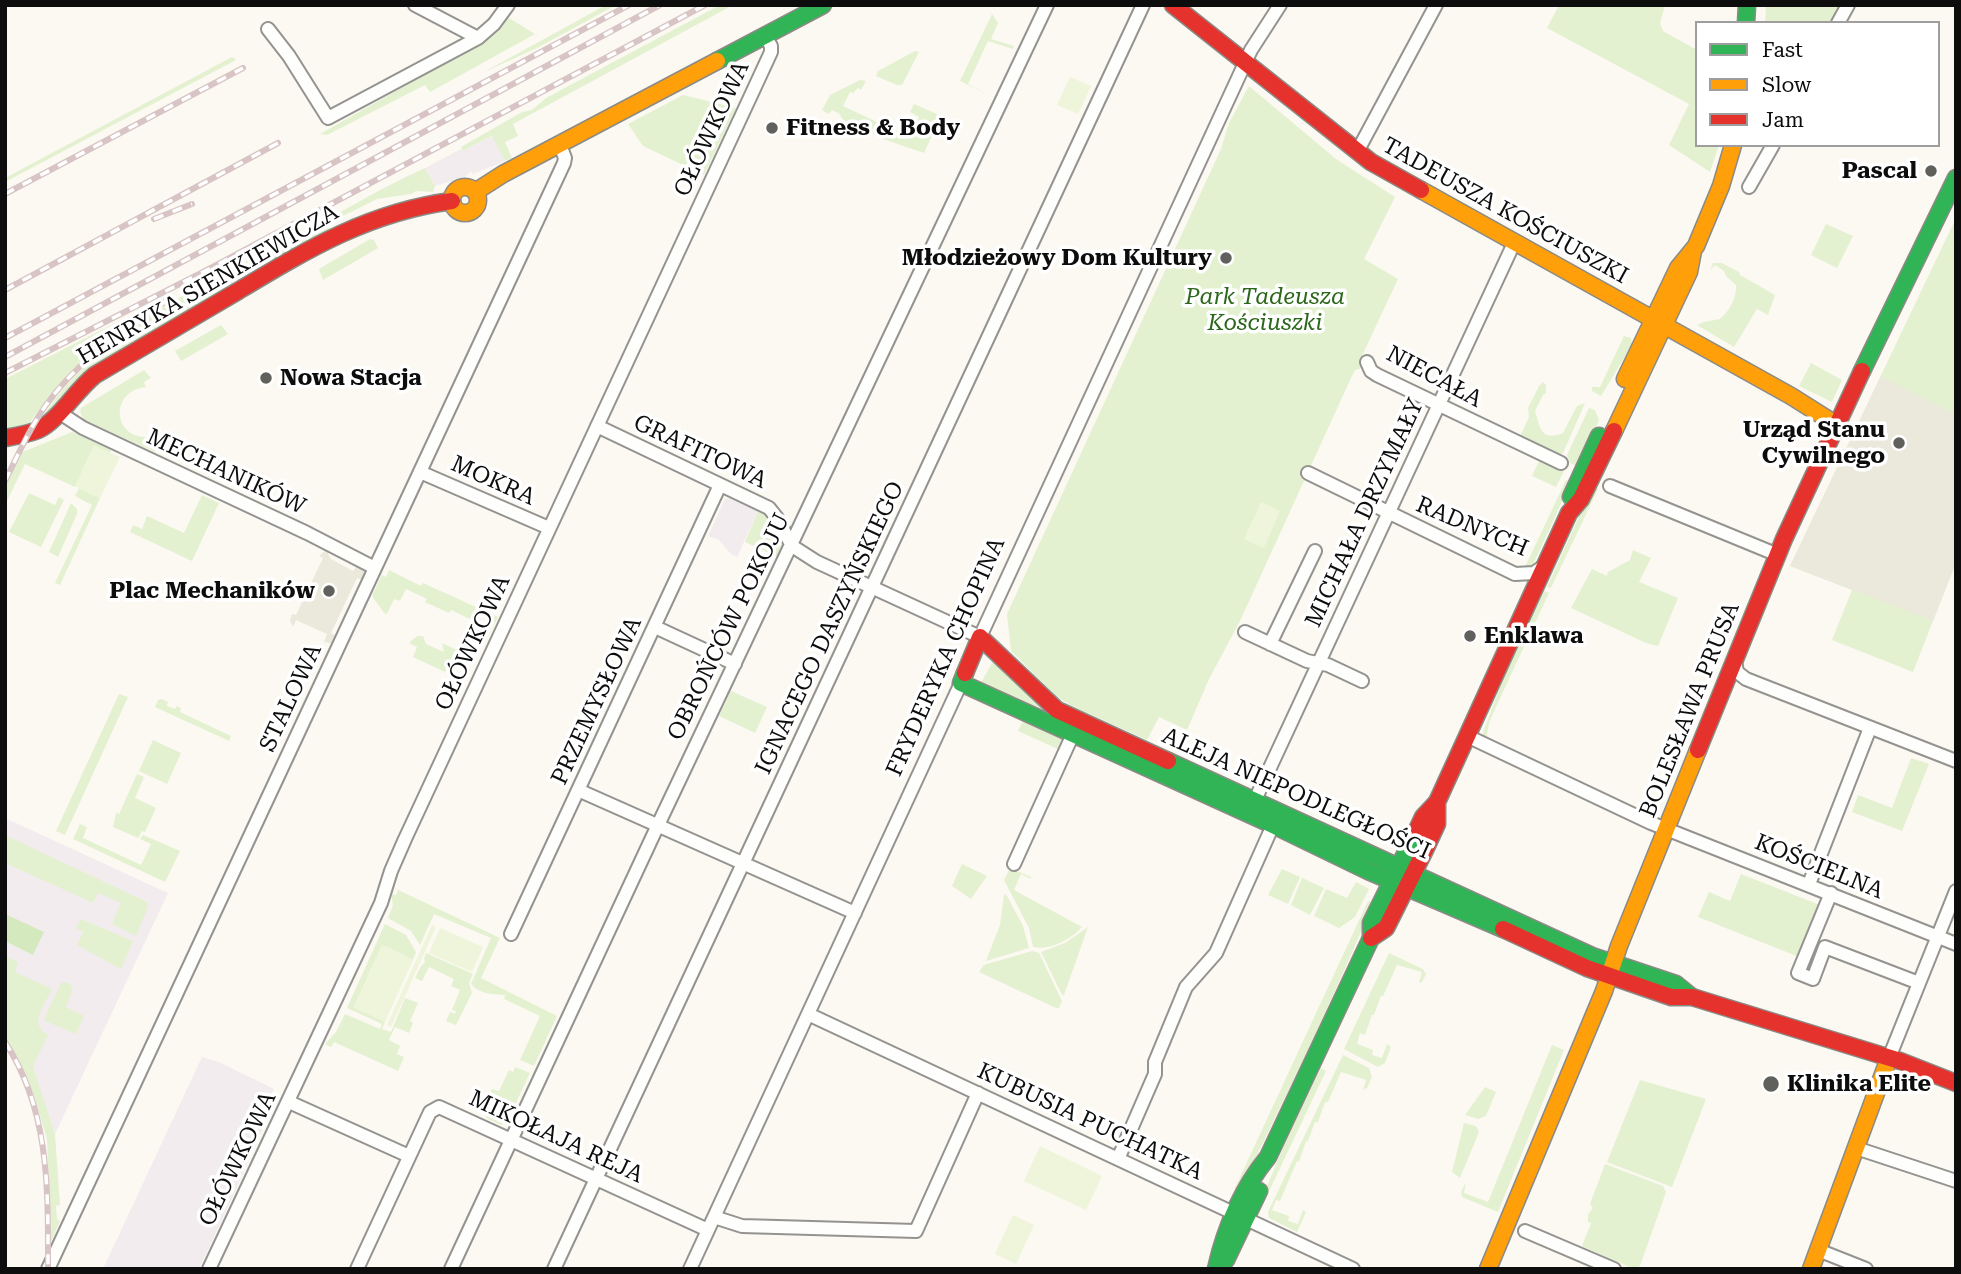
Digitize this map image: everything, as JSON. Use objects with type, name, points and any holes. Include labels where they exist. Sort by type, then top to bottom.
[{"type":"street","points":[[415,5],[478,38]]},
{"type":"street","points":[[268,29],[328,118],[478,38],[494,24],[508,5]]},
{"type":"street","points":[[560,145],[823,5]]},
{"type":"street","name":"OBROŃCÓW POKOJU","points":[[451,1269],[658,825],[1047,5]]},
{"type":"street","name":"IGNACEGO DASZYŃSKIEGO","points":[[554,1269],[1143,5]]},
{"type":"street","name":"TADEUSZA KOŚCIUSZKI","points":[[1173,5],[1357,152],[1412,187],[1659,322],[1837,425]]},
{"type":"street","name":"FRYDERYKA CHOPINA","points":[[690,1269],[1251,50],[1280,5]]},
{"type":"street","points":[[1357,152],[1436,5]]},
{"type":"street","points":[[1839,21],[1848,5]]},
{"type":"street","name":"OŁÓWKOWA","points":[[209,1269],[381,903],[405,839],[771,52],[771,46],[765,36]]},
{"type":"street","name":"HENRYKA SIENKIEWICZA","points":[[5,438],[34,432],[49,424],[78,389],[95,375],[319,243],[387,213],[452,201],[455,192],[463,187],[475,192],[503,174],[560,145]]},
{"type":"street","name":"STALOWA","points":[[48,1269],[564,163],[565,157],[560,145]]},
{"type":"street","points":[[1217,1269],[1219,1250],[1241,1216],[1257,1170],[1268,1157],[1371,938],[1386,928],[1402,876],[1437,824],[1437,802],[1569,513],[1571,497],[1581,474],[1659,322],[1678,268],[1693,251],[1721,186],[1732,147]]},
{"type":"street","points":[[1749,187],[1772,147]]},
{"type":"street","name":"BOLESŁAWA PRUSA","points":[[1488,1269],[1778,555],[1837,425],[1956,178]]},
{"type":"street","name":"MICHAŁA DRZYMAŁY","points":[[1255,800],[1514,243]]},
{"type":"street","name":"NIECAŁA","points":[[1367,362],[1377,375],[1561,463]]},
{"type":"street","name":"MECHANIKÓW","points":[[60,413],[83,428],[307,533],[375,568]]},
{"type":"street","name":"GRAFITOWA","points":[[597,426],[769,508],[792,546]]},
{"type":"street","name":"MOKRA","points":[[420,472],[549,528]]},
{"type":"street","name":"RADNYCH","points":[[1308,473],[1514,573],[1534,573],[1544,566]]},
{"type":"street","name":"PRZEMYSŁOWA","points":[[511,934],[720,485]]},
{"type":"street","points":[[1610,486],[1778,555]]},
{"type":"street","name":"GRAFITOWA","points":[[779,522],[803,521]]},
{"type":"street","points":[[792,546],[817,562],[980,637]]},
{"type":"street","points":[[1270,644],[1315,551]]},
{"type":"street","points":[[655,627],[735,664]]},
{"type":"street","points":[[1245,632],[1307,661],[1328,665],[1362,681]]},
{"type":"street","name":"ALEJA NIEPODLEGŁOŚCI","points":[[980,637],[999,652],[1053,717],[1073,734],[1318,848],[1402,876]]},
{"type":"street","points":[[1735,660],[1737,672],[1743,677],[1956,761]]},
{"type":"street","name":"ALEJA NIEPODLEGŁOŚCI","points":[[961,684],[1053,717],[1255,800],[1326,833],[1402,876],[1611,970],[1676,985],[1692,997],[1889,1058],[1956,1083]]},
{"type":"street","points":[[1809,884],[1870,728]]},
{"type":"street","points":[[1014,864],[1073,734]]},
{"type":"street","name":"KOŚCIELNA","points":[[1467,736],[1666,830],[1956,944]]},
{"type":"street","points":[[578,790],[855,913]]},
{"type":"street","points":[[1118,1159],[1155,1074],[1155,1062],[1186,987],[1216,953],[1273,825]]},
{"type":"street","points":[[1318,848],[1326,833]]},
{"type":"street","points":[[1811,1269],[1889,1058],[1956,891]]},
{"type":"street","points":[[1831,893],[1798,973],[1813,979],[1825,947],[1919,983]]},
{"type":"street","name":"KUBUSIA PUCHATKA","points":[[808,1014],[1353,1269]]},
{"type":"street","points":[[714,1217],[738,1226],[916,1231],[978,1093]]},
{"type":"street","points":[[289,1102],[409,1156]]},
{"type":"street","name":"MIKOŁAJA REJA","points":[[357,1269],[430,1112],[436,1108],[442,1108],[512,1139],[708,1230]]},
{"type":"street","points":[[1856,1147],[1956,1181]]},
{"type":"street","points":[[1525,1231],[1614,1269]]},
{"type":"street","points":[[1818,1250],[1866,1269]]},
{"type":"shaded area","points":[[493,136],[505,161],[435,186],[425,168]]},
{"type":"shaded area","points":[[1881,376],[1956,415],[1956,563],[1933,621],[1790,566]]},
{"type":"shaded area","points":[[729,498],[758,511],[737,557],[719,540],[708,536],[725,499]]},
{"type":"shaded area","name":"Plac Mechaników","points":[[327,549],[330,550],[328,554],[331,559],[353,571],[358,564],[364,568],[366,574],[364,580],[357,578],[331,633],[338,637],[331,643],[324,642],[327,634],[296,620],[293,627],[290,621],[292,614],[296,615],[323,558],[319,556]]},
{"type":"shaded area","points":[[5,818],[168,893],[55,1134],[29,1056],[5,1019]]},
{"type":"shaded area","points":[[202,1057],[219,1062],[274,1089],[269,1100],[273,1106],[199,1269],[103,1269]]},
{"type":"green space","points":[[606,5],[616,5],[537,48],[484,72]]},
{"type":"green space","points":[[720,5],[733,5],[513,124],[518,136],[505,142],[512,158],[505,161],[492,136],[463,151],[461,147],[522,112],[532,110],[546,98]]},
{"type":"green space","points":[[1559,5],[1665,5],[1660,23],[1663,31],[1695,49],[1695,147],[1718,147],[1710,172],[1669,145],[1689,104],[1547,28]]},
{"type":"green space","points":[[1766,5],[1841,5],[1832,21],[1765,21]]},
{"type":"green space","points":[[992,14],[998,23],[991,39],[1014,46],[1013,49],[988,41],[968,84],[991,96],[960,81]]},
{"type":"green space","points":[[509,18],[535,34],[430,92],[425,85],[327,135],[320,134],[472,48]]},
{"type":"green space","points":[[915,51],[919,52],[902,85],[876,76],[878,71]]},
{"type":"green space","points":[[232,57],[236,60],[5,182],[5,178]]},
{"type":"green space","points":[[1070,77],[1091,86],[1078,114],[1057,105]]},
{"type":"green space","points":[[860,80],[866,81],[861,90],[858,88],[853,93],[850,92],[843,106],[877,122],[879,120],[887,123],[886,126],[909,137],[919,117],[910,112],[914,104],[937,114],[939,120],[924,153],[883,139],[842,119],[840,114],[832,110],[829,114],[822,110],[830,95]]},
{"type":"green space","name":"Park Tadeusza Kościuszki","points":[[1249,86],[1336,159],[1395,197],[1364,259],[1398,279],[1360,360],[1360,369],[1355,370],[1351,378],[1187,730],[1159,717],[1147,740],[1056,696],[1011,651],[1007,614],[1221,149],[1229,123]]},
{"type":"green space","points":[[683,95],[736,108],[704,175],[643,146],[628,124]]},
{"type":"green space","points":[[425,168],[435,186],[433,192],[416,191],[377,199],[343,216],[326,220],[330,231],[38,423],[63,390],[91,361],[155,312],[226,272]]},
{"type":"green space","points":[[1956,218],[1956,562],[1913,672],[1832,640],[1852,590],[1790,566]]},
{"type":"green space","points":[[1826,224],[1853,236],[1837,268],[1811,255]]},
{"type":"green space","points":[[370,239],[374,240],[378,248],[323,280],[319,269]]},
{"type":"green space","points":[[1713,263],[1722,263],[1775,295],[1768,315],[1757,309],[1734,347],[1697,325],[1720,319],[1734,299],[1736,285],[1715,265],[1710,270]]},
{"type":"green space","points":[[180,290],[95,349],[60,384],[27,427],[5,429],[5,379]]},
{"type":"green space","points":[[221,325],[228,334],[181,361],[175,351]]},
{"type":"green space","points":[[1624,336],[1631,338],[1632,345],[1601,396],[1592,391],[1592,387],[1600,387]]},
{"type":"green space","points":[[1811,363],[1842,380],[1832,402],[1799,386]]},
{"type":"green space","points":[[144,370],[151,378],[144,382],[146,387],[134,390],[125,397],[120,415],[129,431],[138,436],[151,437],[156,446],[155,452],[84,420],[80,412],[81,408]]},
{"type":"green space","points":[[1543,382],[1546,385],[1546,393],[1535,411],[1540,427],[1550,436],[1563,433],[1577,406],[1585,403],[1563,453],[1556,456],[1519,439],[1529,417],[1528,408]]},
{"type":"green space","points":[[1589,408],[1595,410],[1599,420],[1578,467],[1570,463],[1567,455]]},
{"type":"green space","points":[[72,432],[111,450],[110,453],[94,446],[75,487],[25,464],[5,505],[5,486],[20,453]]},
{"type":"green space","points":[[94,446],[120,457],[100,498],[75,486]]},
{"type":"green space","points":[[1540,459],[1564,471],[1556,487],[1532,476]]},
{"type":"green space","points":[[1566,480],[1571,482],[1532,567],[1525,567]]},
{"type":"green space","points":[[1597,486],[1598,489],[1551,588],[1547,587],[1586,501]]},
{"type":"green space","points":[[79,488],[100,498],[60,585],[55,583],[92,505],[75,496]]},
{"type":"green space","points":[[29,493],[55,505],[59,497],[64,500],[41,547],[9,532]]},
{"type":"green space","points":[[202,495],[219,503],[192,561],[130,532],[133,525],[142,529],[147,516],[184,533]]},
{"type":"green space","points":[[1261,502],[1280,511],[1264,548],[1244,539]]},
{"type":"green space","points":[[71,503],[77,509],[77,514],[58,557],[49,552]]},
{"type":"green space","points":[[758,511],[764,511],[783,542],[783,553],[780,552],[778,557],[745,542]]},
{"type":"green space","points":[[1633,550],[1651,558],[1639,582],[1678,598],[1658,646],[1571,608],[1592,569],[1607,576],[1608,572],[1630,560]]},
{"type":"green space","points":[[389,570],[498,617],[482,650],[495,622],[483,612],[480,615],[474,612],[470,619],[451,610],[449,613],[406,589],[400,601],[394,599],[387,614],[384,613],[372,596],[382,575],[386,577]]},
{"type":"green space","points":[[1544,591],[1549,593],[1489,723],[1486,740],[1482,735],[1503,679]]},
{"type":"green space","points":[[417,636],[423,636],[426,644],[444,652],[442,643],[461,652],[461,657],[454,654],[445,672],[413,657],[417,647],[409,643]]},
{"type":"green space","points":[[994,660],[1046,709],[1045,712],[979,686]]},
{"type":"green space","points":[[731,691],[767,707],[755,733],[719,716]]},
{"type":"green space","points":[[119,694],[128,697],[65,835],[56,831]]},
{"type":"green space","points":[[158,700],[168,702],[167,706],[175,709],[177,706],[181,708],[180,712],[231,736],[229,741],[155,707]]},
{"type":"green space","points":[[1023,721],[1061,737],[1064,742],[1060,750],[1018,731]]},
{"type":"green space","points":[[153,740],[181,753],[167,784],[139,771]]},
{"type":"green space","points":[[1911,758],[1929,764],[1902,831],[1852,812],[1858,795],[1892,808]]},
{"type":"green space","points":[[137,774],[144,777],[135,798],[156,808],[145,832],[142,831],[138,838],[113,827],[116,813],[119,814]]},
{"type":"green space","points":[[80,824],[87,827],[83,838],[141,865],[151,844],[140,839],[143,835],[180,851],[165,882],[73,839]]},
{"type":"green space","points":[[5,835],[147,902],[148,907],[136,936],[112,924],[121,903],[98,893],[93,903],[5,863]]},
{"type":"green space","points":[[962,864],[987,876],[971,899],[952,886]]},
{"type":"green space","points":[[1010,868],[1031,877],[1021,874],[1014,890],[1082,927],[1060,943],[1033,947],[1029,928],[1004,880]]},
{"type":"green space","points":[[1282,869],[1300,877],[1288,904],[1268,895]]},
{"type":"green space","points":[[1741,874],[1820,905],[1799,957],[1698,917],[1709,892],[1730,901]]},
{"type":"green space","points":[[1302,878],[1324,888],[1310,915],[1291,905]]},
{"type":"green space","points":[[1356,882],[1369,889],[1355,917],[1339,928],[1314,916],[1326,889],[1347,898]]},
{"type":"green space","points":[[394,888],[500,938],[481,978],[557,1016],[534,1066],[520,1060],[540,1016],[504,999],[505,995],[482,992],[471,984],[491,938],[434,914],[420,945],[411,931],[388,918],[393,905],[391,894],[396,895],[398,891]]},
{"type":"green space","points":[[1004,894],[1023,926],[1029,948],[986,961],[1000,925]]},
{"type":"green space","points":[[1368,901],[1373,903],[1325,1012],[1240,1190],[1235,1188]]},
{"type":"green space","points":[[5,914],[44,932],[33,955],[5,941]]},
{"type":"green space","points":[[81,919],[133,941],[121,969],[77,945],[83,932],[76,928]]},
{"type":"green space","points":[[385,924],[406,935],[416,952],[413,960],[382,945],[354,1007],[385,1022],[382,1029],[391,1032],[405,998],[418,1003],[410,1021],[413,1023],[409,1033],[395,1027],[389,1040],[400,1046],[397,1054],[404,1057],[398,1071],[334,1042],[331,1047],[325,1044],[336,1032],[345,1014],[380,1029],[382,1024],[347,1008]]},
{"type":"green space","points":[[432,925],[436,927],[391,1027],[387,1025]]},
{"type":"green space","points":[[1088,927],[1062,995],[1041,952],[1065,943]]},
{"type":"green space","points":[[440,928],[483,947],[472,972],[429,953]]},
{"type":"green space","points":[[382,945],[413,960],[385,1022],[354,1008]]},
{"type":"green space","points":[[1032,951],[1039,953],[1062,1001],[1059,1008],[979,972],[984,965]]},
{"type":"green space","points":[[426,953],[473,974],[469,983],[472,993],[456,1025],[446,1021],[450,1012],[455,1014],[456,1011],[452,1010],[460,990],[451,986],[454,979],[429,967],[422,981],[415,978],[425,962]]},
{"type":"green space","points":[[1389,953],[1423,969],[1426,974],[1419,983],[1422,972],[1397,965],[1365,1035],[1360,1033],[1357,1044],[1373,1050],[1372,1055],[1382,1058],[1387,1044],[1391,1047],[1385,1063],[1378,1067],[1344,1049]]},
{"type":"green space","points":[[5,956],[18,962],[15,972],[52,989],[39,1020],[42,1031],[48,1035],[33,1066],[55,1134],[60,1205],[56,1206],[57,1219],[60,1221],[51,1242],[47,1139],[21,1064],[5,1037]]},
{"type":"green space","points":[[65,982],[73,988],[66,1007],[84,1016],[76,1034],[45,1021],[61,983]]},
{"type":"green space","points":[[1552,1045],[1564,1050],[1498,1212],[1462,1197],[1461,1192],[1466,1182],[1464,1193],[1488,1202]]},
{"type":"green space","points":[[1343,1055],[1369,1068],[1372,1077],[1367,1088],[1363,1090],[1366,1080],[1341,1072],[1318,1122],[1315,1122],[1306,1141],[1280,1201],[1276,1200],[1272,1210],[1289,1216],[1288,1221],[1298,1224],[1303,1210],[1306,1212],[1297,1232],[1269,1218],[1268,1212]]},
{"type":"green space","points":[[515,1067],[530,1073],[507,1122],[501,1125],[486,1118],[490,1109],[484,1105],[492,1089],[499,1091],[509,1070],[513,1072]]},
{"type":"green space","points":[[1321,1068],[1326,1071],[1264,1202],[1261,1201],[1285,1143]]},
{"type":"green space","points":[[1640,1080],[1706,1099],[1672,1187],[1607,1162]]},
{"type":"green space","points":[[1485,1087],[1496,1092],[1486,1116],[1478,1119],[1465,1115]]},
{"type":"green space","points":[[1464,1123],[1476,1126],[1479,1132],[1460,1178],[1452,1172]]},
{"type":"green space","points":[[1040,1146],[1102,1176],[1086,1210],[1024,1181]]},
{"type":"green space","points":[[1605,1164],[1663,1186],[1666,1192],[1640,1266],[1634,1269],[1582,1246],[1591,1223],[1588,1222],[1588,1214],[1593,1208],[1590,1204]]},
{"type":"green space","points":[[1013,1215],[1034,1225],[1016,1264],[995,1254]]},
{"type":"railway","points":[[5,338],[629,5]]},
{"type":"railway","points":[[5,357],[660,5]]},
{"type":"railway","points":[[5,373],[207,270],[705,5]]},
{"type":"railway","points":[[5,194],[243,68]]},
{"type":"railway","points":[[5,290],[278,143]]},
{"type":"railway","points":[[154,219],[192,204]]},
{"type":"railway","points":[[5,481],[34,423],[58,389],[102,347],[168,300]]},
{"type":"railway","points":[[5,1042],[20,1068],[38,1123],[48,1209],[48,1269]]},
{"type":"traffic: fast","points":[[717,61],[823,5]]},
{"type":"traffic: fast","points":[[1746,21],[1747,5]]},
{"type":"traffic: fast","points":[[1862,371],[1956,178]]},
{"type":"traffic: fast","points":[[1571,497],[1599,436]]},
{"type":"traffic: fast","points":[[965,673],[961,683],[1368,871],[1503,929]]},
{"type":"traffic: fast","points":[[1168,761],[1592,956],[1676,984],[1692,997]]},
{"type":"traffic: fast","points":[[1216,1269],[1236,1210],[1250,1182],[1268,1157],[1371,938],[1371,923],[1416,832]]},
{"type":"traffic: fast","points":[[1226,1260],[1259,1191]]},
{"type":"traffic: slow","points":[[475,192],[503,174],[717,61]]},
{"type":"traffic: slow","points":[[1625,379],[1678,268],[1696,246],[1721,186],[1732,147]]},
{"type":"traffic: slow","points":[[465,187],[474,191],[478,200],[474,209],[465,213],[456,209],[452,200],[456,191],[465,187]]},
{"type":"traffic: slow","points":[[1421,190],[1791,396],[1837,425]]},
{"type":"traffic: slow","points":[[1614,431],[1689,272],[1693,251]]},
{"type":"traffic: slow","points":[[1488,1269],[1604,991],[1619,946],[1698,750]]},
{"type":"traffic: slow","points":[[1811,1269],[1889,1058]]},
{"type":"traffic: jam","points":[[1173,5],[1371,162],[1421,190]]},
{"type":"traffic: jam","points":[[5,438],[38,430],[60,412],[95,375],[315,247],[366,223],[422,206],[452,201]]},
{"type":"traffic: jam","points":[[1698,750],[1784,539],[1862,371]]},
{"type":"traffic: jam","points":[[1416,832],[1423,817],[1437,802],[1569,513],[1581,499],[1614,431]]},
{"type":"traffic: jam","points":[[965,673],[980,637],[1057,710],[1168,761]]},
{"type":"traffic: jam","points":[[1371,938],[1386,928],[1424,852],[1437,824],[1437,802]]},
{"type":"traffic: jam","points":[[1503,929],[1587,968],[1671,997],[1692,997],[1900,1061],[1956,1083]]},
{"type":"place","name":"Fitness & Body","points":[[772,128]]},
{"type":"place","name":"Pascal","points":[[1931,171]]},
{"type":"place","name":"Młodzieżowy Dom Kultury","points":[[1226,258]]},
{"type":"place","name":"Nowa Stacja","points":[[266,378]]},
{"type":"place","name":"Urząd Stanu Cywilnego","points":[[1899,443]]},
{"type":"place","name":"Plac Mechaników","points":[[329,591]]},
{"type":"place","name":"Enklawa","points":[[1470,636]]},
{"type":"place","name":"Klinika Elite","points":[[1771,1084]]}]
